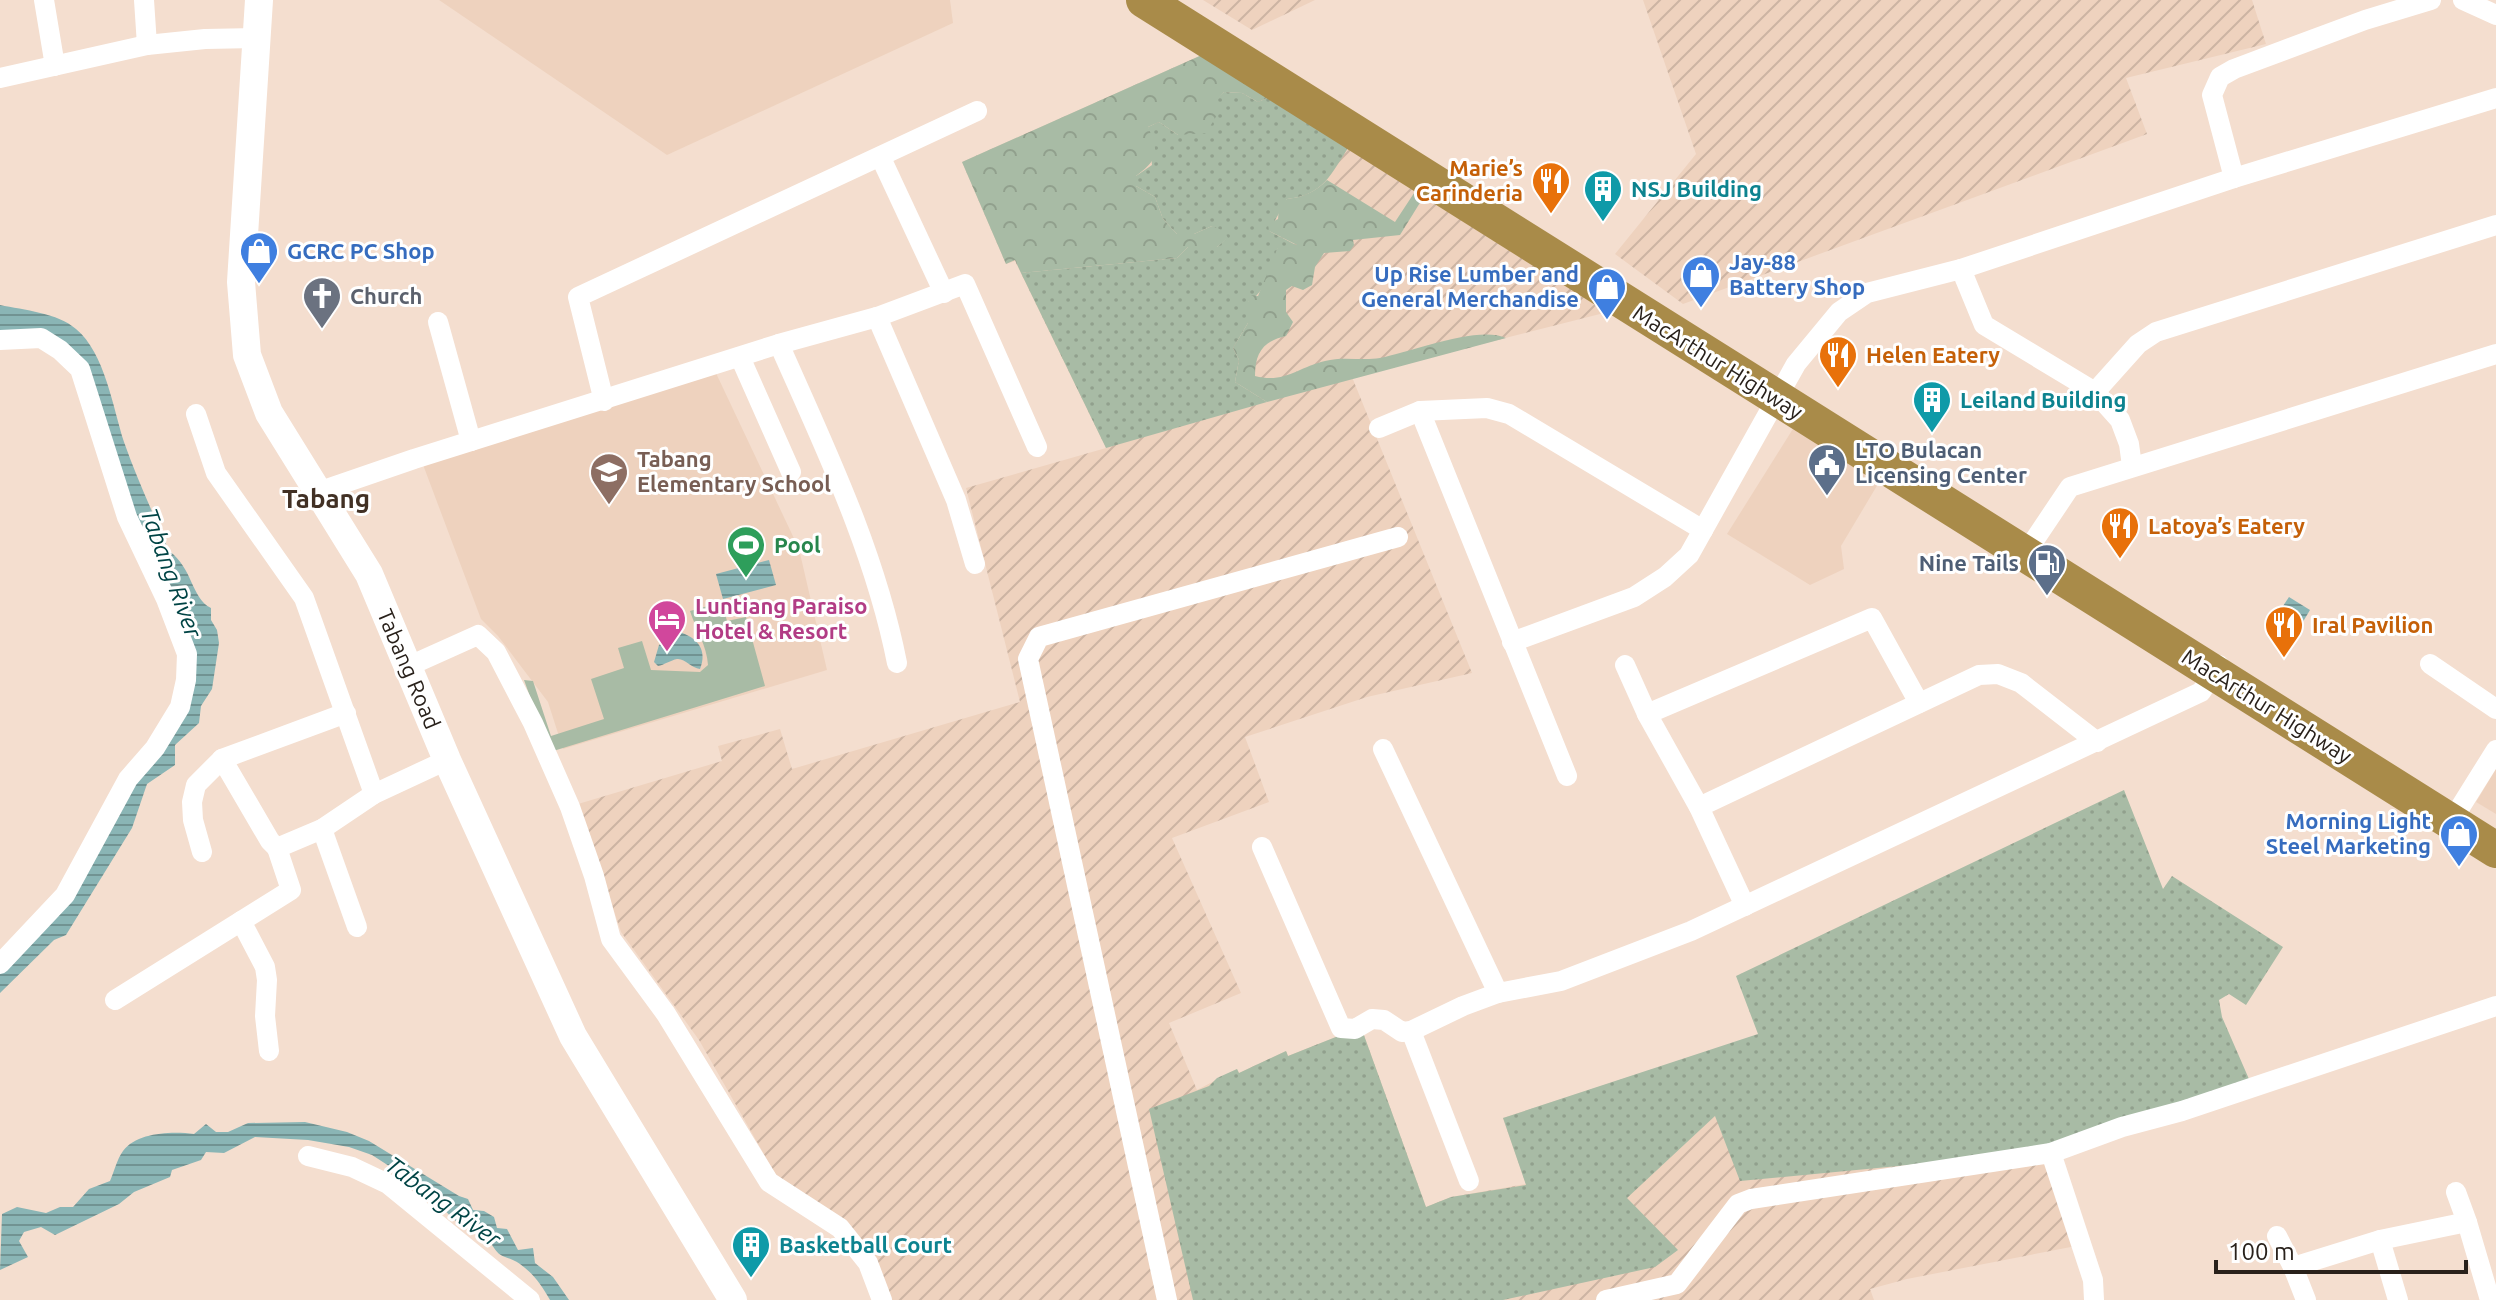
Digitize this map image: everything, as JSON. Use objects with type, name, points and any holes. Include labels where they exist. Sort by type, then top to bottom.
[{"type":"highway","name":"MacArthur Highway","points":[[1144,0],[2030,547],[2456,815],[2496,850]]},
{"type":"highway","name":"MacArthur Highway","points":[[1172,0],[1780,391]]},
{"type":"highway","name":"MacArthur Highway","points":[[2456,815],[2496,831]]},
{"type":"main road","name":"Tabang Road","points":[[259,0],[241,282],[247,355],[269,413],[369,574],[447,760],[573,1036],[733,1300]]},
{"type":"street","points":[[44,0],[55,66]]},
{"type":"street","points":[[144,0],[147,45]]},
{"type":"street","points":[[2234,178],[2212,95],[2220,77],[2365,20],[2431,0]]},
{"type":"street","points":[[2463,0],[2496,15]]},
{"type":"street","points":[[0,78],[147,45],[257,38]]},
{"type":"street","points":[[1512,642],[1634,597],[1665,577],[1689,555],[1796,364],[1839,312],[1867,293],[1961,269],[2234,178],[2496,98]]},
{"type":"street","points":[[604,401],[578,297],[977,111]]},
{"type":"street","points":[[881,158],[944,293]]},
{"type":"street","points":[[2095,392],[2138,344],[2156,332],[2496,225]]},
{"type":"street","points":[[1961,269],[1984,325],[2095,392],[2120,420],[2129,444],[2132,466]]},
{"type":"street","points":[[318,492],[779,344],[877,317],[965,284],[1037,447]]},
{"type":"street","points":[[877,317],[956,500],[975,564]]},
{"type":"street","points":[[438,322],[471,441]]},
{"type":"street","points":[[0,340],[41,338],[60,350],[80,369],[127,517],[166,599],[187,654],[186,680],[180,707],[155,748],[128,779],[65,895],[0,964]]},
{"type":"street","points":[[779,344],[839,479],[860,535],[887,613],[897,663]]},
{"type":"street","points":[[2030,547],[2070,487],[2496,354]]},
{"type":"street","points":[[740,357],[791,472]]},
{"type":"street","points":[[1379,428],[1420,411],[1487,408],[1509,414],[1703,530]]},
{"type":"street","points":[[1420,411],[1567,776]]},
{"type":"street","points":[[196,414],[216,473],[304,598],[374,794]]},
{"type":"street","points":[[1167,1300],[1028,659],[1039,637],[1398,537]]},
{"type":"street","points":[[1647,714],[1872,618],[1919,703]]},
{"type":"street","points":[[409,666],[478,635],[496,652],[533,723],[570,807],[594,876],[611,939],[666,1014],[769,1182],[840,1228],[868,1263],[882,1300]]},
{"type":"street","points":[[2430,664],[2496,709]]},
{"type":"street","points":[[1625,665],[1647,714],[1699,807],[1745,906]]},
{"type":"street","points":[[1262,847],[1341,1028],[1355,1029],[1372,1019],[1384,1020],[1402,1032],[1411,1031],[1498,993],[1561,981],[1691,931],[2201,692],[2219,666]]},
{"type":"street","points":[[1699,807],[1979,675],[1998,674],[2021,683],[2097,742]]},
{"type":"street","points":[[202,852],[193,820],[192,802],[196,785],[222,759],[346,713]]},
{"type":"street","points":[[1383,749],[1498,993]]},
{"type":"street","points":[[2456,815],[2496,750]]},
{"type":"street","points":[[115,1000],[291,890],[277,848],[222,759]]},
{"type":"street","points":[[277,848],[322,829],[374,794],[447,760]]},
{"type":"street","points":[[322,829],[357,927]]},
{"type":"street","points":[[241,921],[265,967],[269,1051]]},
{"type":"street","points":[[1606,1300],[1677,1284],[1738,1204],[1751,1199],[2051,1153],[2122,1127],[2182,1111],[2496,1006]]},
{"type":"street","points":[[1411,1031],[1469,1181]]},
{"type":"street","points":[[2051,1153],[2093,1280],[2094,1300]]},
{"type":"street","points":[[308,1156],[352,1167],[388,1184],[530,1300]]},
{"type":"street","points":[[2456,1192],[2490,1300]]},
{"type":"street","points":[[2293,1267],[2380,1240],[2467,1222]]},
{"type":"street","points":[[2277,1236],[2306,1300]]},
{"type":"street","points":[[2380,1240],[2398,1300]]},
{"type":"shaded area","points":[[439,0],[950,0],[953,23],[667,155]]},
{"type":"shaded area","points":[[1203,0],[1315,0],[1252,30]]},
{"type":"shaded area","points":[[1643,0],[2252,0],[2266,44],[2126,78],[2147,134],[1683,304],[1615,254],[1696,154]]},
{"type":"shaded area","points":[[1204,54],[1609,305],[1604,313],[1352,377],[1472,673],[1367,697],[1245,737],[1269,802],[1172,838],[1241,993],[1169,1023],[1197,1090],[1237,1069],[1239,1073],[1286,1051],[1288,1056],[1361,1027],[1426,1207],[1451,1197],[1526,1184],[1503,1118],[1696,1055],[2045,1152],[2076,1246],[1907,1279],[1870,1289],[1874,1300],[890,1300],[881,1272],[778,1179],[699,1040],[621,932],[578,804],[722,761],[718,746],[780,729],[792,769],[1020,702],[966,488],[1106,448],[1015,261],[1006,264],[962,162]]},
{"type":"shaded area","name":"Tabang Elementary School","points":[[715,371],[799,549],[827,670],[563,749],[548,702],[498,636],[481,619],[422,462]]},
{"type":"shaded area","points":[[1796,424],[1881,479],[1841,546],[1844,569],[1810,585],[1727,534]]},
{"type":"shaded area","points":[[2496,769],[2496,814],[2476,802]]},
{"type":"green space","points":[[1204,54],[1272,96],[1258,102],[1242,93],[1224,92],[1216,101],[1217,115],[1206,133],[1178,135],[1159,122],[1148,127],[1155,154],[1149,165],[1136,176],[1136,186],[1155,197],[1163,219],[1177,234],[1194,234],[1212,226],[1224,231],[1228,238],[1217,247],[1188,247],[1177,258],[1021,273],[1015,260],[1006,264],[962,162]]},
{"type":"green space","points":[[1224,92],[1242,93],[1258,102],[1272,96],[1350,145],[1318,188],[1300,197],[1287,199],[1269,231],[1298,246],[1278,248],[1264,285],[1248,302],[1248,323],[1233,348],[1239,360],[1235,382],[1267,402],[1106,448],[1021,273],[1177,258],[1188,247],[1217,247],[1227,238],[1212,226],[1194,234],[1177,234],[1163,219],[1155,197],[1136,186],[1136,176],[1152,165],[1148,127],[1159,122],[1178,135]]},
{"type":"green space","points":[[1327,180],[1395,222],[1418,187],[1426,193],[1400,235],[1353,240],[1350,251],[1324,253],[1315,267],[1312,285],[1303,290],[1292,286],[1286,290],[1286,312],[1293,322],[1286,336],[1271,341],[1262,349],[1255,376],[1275,378],[1325,361],[1380,358],[1462,337],[1494,335],[1506,338],[1267,402],[1235,382],[1239,360],[1233,348],[1248,323],[1251,295],[1258,296],[1278,247],[1297,245],[1269,231],[1268,224],[1278,219],[1279,208],[1287,199],[1309,193]]},
{"type":"green space","points":[[722,602],[727,621],[746,617],[765,686],[550,752],[524,680],[533,681],[551,736],[604,719],[591,679],[624,668],[618,648],[642,641],[651,670],[700,672],[708,665],[707,658],[690,611]]},
{"type":"green space","points":[[2124,790],[2163,889],[2172,876],[2283,947],[2246,1005],[2229,994],[2219,1000],[2222,1017],[2252,1086],[2045,1152],[1740,1181],[1715,1116],[1627,1198],[1678,1250],[1655,1267],[1503,1300],[1193,1300],[1149,1109],[1209,1086],[1217,1078],[1237,1069],[1239,1073],[1286,1051],[1288,1056],[1361,1027],[1426,1207],[1451,1197],[1526,1185],[1503,1118],[1758,1034],[1736,976]]},
{"type":"water","name":"Tabang River","points":[[0,305],[60,319],[86,339],[101,366],[124,442],[169,551],[183,566],[199,597],[211,608],[211,620],[219,643],[212,689],[201,706],[199,723],[175,745],[175,765],[147,784],[132,828],[66,935],[54,940],[0,993],[0,971],[53,915],[191,671],[147,544],[72,354],[0,334]]},
{"type":"water","name":"Pool","points":[[769,560],[776,585],[723,599],[716,574]]},
{"type":"water","points":[[2289,597],[2310,610],[2301,625],[2295,626],[2277,615]]},
{"type":"water","points":[[679,632],[691,637],[702,650],[700,669],[680,659],[658,666],[654,662],[659,645]]},
{"type":"water","name":"Tabang River","points":[[305,1122],[369,1141],[468,1199],[473,1210],[484,1211],[494,1217],[497,1228],[507,1229],[518,1250],[533,1248],[535,1263],[553,1277],[569,1300],[550,1300],[525,1268],[500,1254],[490,1241],[480,1239],[470,1225],[461,1226],[417,1184],[372,1155],[349,1147],[308,1140],[255,1137],[224,1153],[206,1152],[201,1160],[172,1170],[170,1177],[134,1192],[119,1204],[55,1235],[41,1227],[24,1232],[19,1241],[28,1257],[0,1270],[2,1214],[17,1207],[46,1213],[60,1207],[73,1207],[89,1189],[110,1181],[123,1151],[137,1140],[166,1133],[194,1134],[206,1124],[216,1132],[228,1132],[248,1123]]},
{"type":"place","name":"Marie’s Carinderia","points":[[1551,215]]},
{"type":"place","name":"NSJ Building","points":[[1603,223]]},
{"type":"place","name":"GCRC PC Shop","points":[[259,285]]},
{"type":"place","name":"Jay-88 Battery Shop","points":[[1701,309]]},
{"type":"place","name":"Up Rise Lumber and General Merchandise","points":[[1607,321]]},
{"type":"place","name":"Church","points":[[322,330]]},
{"type":"place","name":"Helen Eatery","points":[[1838,389]]},
{"type":"place","name":"Leiland Building","points":[[1932,434]]},
{"type":"place","name":"LTO Bulacan Licensing Center","points":[[1827,497]]},
{"type":"place","name":"Tabang Elementary School","points":[[609,506]]},
{"type":"place","name":"Latoya’s Eatery","points":[[2120,560]]},
{"type":"place","name":"Pool","points":[[746,579]]},
{"type":"place","name":"Nine Tails","points":[[2047,597]]},
{"type":"place","name":"Luntiang Paraiso Hotel & Resort","points":[[667,653]]},
{"type":"place","name":"Iral Pavilion","points":[[2284,659]]},
{"type":"place","name":"Morning Light Steel Marketing","points":[[2459,868]]},
{"type":"place","name":"Basketball Court","points":[[751,1279]]},
{"type":"district","name":"Tabang","points":[[326,499]]}]
